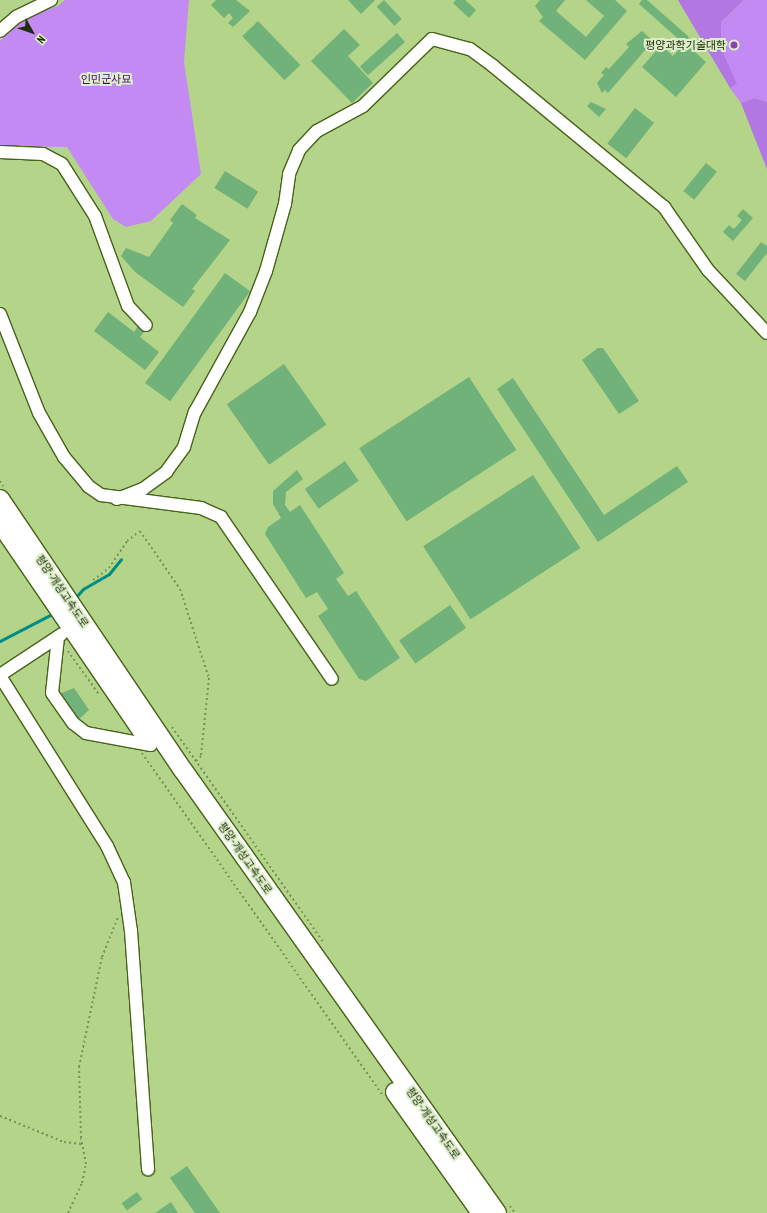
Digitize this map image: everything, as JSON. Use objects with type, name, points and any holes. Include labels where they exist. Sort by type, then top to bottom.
[{"type":"highway","name":"평양-개성고속도로","points":[[0,499],[65,618],[143,744],[481,1213]]},
{"type":"highway","name":"평양-개성고속도로","points":[[0,523],[65,618],[497,1213]]},
{"type":"street","points":[[0,31],[16,17],[51,0]]},
{"type":"street","points":[[117,499],[142,489],[166,472],[184,447],[195,412],[250,312],[266,271],[285,204],[289,174],[299,150],[317,131],[363,106],[432,39],[470,49],[488,62],[664,207],[708,270],[767,333]]},
{"type":"street","points":[[0,152],[43,154],[62,164],[94,216],[128,306],[146,325]]},
{"type":"street","points":[[0,314],[39,412],[64,457],[88,486],[101,495],[117,499],[201,508],[221,517],[332,679]]},
{"type":"street","points":[[65,618],[0,676],[107,846],[128,901],[148,1168]]},
{"type":"street","points":[[65,618],[52,693],[73,723],[86,733],[143,744]]},
{"type":"path","points":[[93,580],[109,568],[127,541],[140,531],[180,589],[209,678],[201,756],[196,761]]},
{"type":"path","points":[[65,618],[103,699]]},
{"type":"path","points":[[143,744],[386,1102]]},
{"type":"path","points":[[68,1213],[82,1183],[86,1164],[81,1144],[79,1067],[111,927],[128,901]]},
{"type":"path","points":[[0,1116],[64,1142],[81,1144]]},
{"type":"green space","name":"인민군사묘","points":[[65,0],[189,0],[184,62],[201,174],[151,221],[126,227],[113,219],[67,147],[0,146],[0,41],[22,19],[58,6]]},
{"type":"green space","points":[[744,0],[767,0],[767,102],[754,98],[741,103],[730,88],[736,83],[721,48],[721,22]]},
{"type":"shaded area","points":[[678,0],[744,0],[721,22],[721,48],[737,84],[730,88]]},
{"type":"shaded area","points":[[754,98],[767,102],[767,169],[741,103]]},
{"type":"building","points":[[216,0],[236,0],[250,11],[233,27],[228,23],[233,18],[229,13],[224,18],[211,5]]},
{"type":"building","points":[[348,0],[375,0],[361,14]]},
{"type":"building","points":[[384,0],[402,19],[394,26],[377,7]]},
{"type":"building","points":[[456,0],[465,0],[476,10],[469,18],[453,3]]},
{"type":"building","points":[[540,0],[565,0],[556,11],[586,37],[604,16],[586,0],[615,0],[627,11],[585,60],[539,21],[543,17],[535,6]]},
{"type":"building","points":[[642,0],[647,0],[689,37],[683,43],[639,4]]},
{"type":"building","points":[[258,21],[300,65],[285,80],[242,36]]},
{"type":"building","points":[[344,29],[360,45],[348,56],[373,83],[352,103],[311,61]]},
{"type":"building","points":[[642,31],[653,41],[608,93],[605,90],[602,93],[597,83],[604,75],[601,73],[606,67],[609,69],[629,47],[626,44]]},
{"type":"building","points":[[397,33],[405,42],[368,75],[360,66]]},
{"type":"building","points":[[685,43],[706,62],[676,97],[642,67],[661,45],[673,56]]},
{"type":"building","points":[[591,102],[606,109],[599,117],[587,106]]},
{"type":"building","points":[[635,108],[654,123],[626,158],[607,143]]},
{"type":"building","points":[[706,163],[717,172],[694,200],[683,191]]},
{"type":"building","points":[[225,171],[258,192],[247,209],[214,188]]},
{"type":"building","points":[[182,204],[197,215],[195,218],[230,240],[192,289],[195,291],[183,307],[135,272],[121,256],[126,248],[149,257],[173,223],[170,220]]},
{"type":"building","points":[[743,209],[753,218],[733,241],[723,232],[729,225],[734,229],[742,220],[737,216]]},
{"type":"building","points":[[761,242],[767,246],[767,253],[745,281],[736,274]]},
{"type":"building","points":[[225,273],[250,291],[170,401],[145,383]]},
{"type":"building","points":[[108,312],[134,332],[138,326],[145,331],[140,337],[159,352],[145,370],[94,331]]},
{"type":"building","points":[[598,348],[603,348],[639,401],[619,414],[582,360]]},
{"type":"building","points":[[284,364],[326,425],[269,465],[227,404]]},
{"type":"building","points":[[469,377],[516,450],[407,521],[359,448]]},
{"type":"building","points":[[513,378],[604,515],[677,466],[688,482],[598,542],[497,389]]},
{"type":"building","points":[[345,461],[359,481],[319,509],[305,489]]},
{"type":"building","points":[[297,470],[303,479],[286,492],[285,505],[290,512],[300,505],[344,573],[336,579],[348,596],[356,591],[400,658],[366,681],[359,679],[318,616],[328,609],[317,592],[306,598],[265,534],[268,527],[281,518],[273,504],[273,491]]},
{"type":"building","points":[[533,475],[580,548],[471,619],[423,546]]},
{"type":"building","points":[[450,605],[466,628],[415,663],[399,641]]},
{"type":"building","points":[[74,688],[89,710],[77,721],[59,694]]},
{"type":"building","points":[[187,1166],[220,1213],[195,1213],[170,1178]]},
{"type":"building","points":[[137,1192],[142,1199],[127,1210],[122,1203]]},
{"type":"building","points":[[171,1202],[178,1213],[155,1213]]},
{"type":"waterway","points":[[75,598],[83,589],[109,574],[121,559]]},
{"type":"waterway","points":[[0,641],[54,613]]},
{"type":"place","name":"평양과학기술대학","points":[[734,45]]}]
